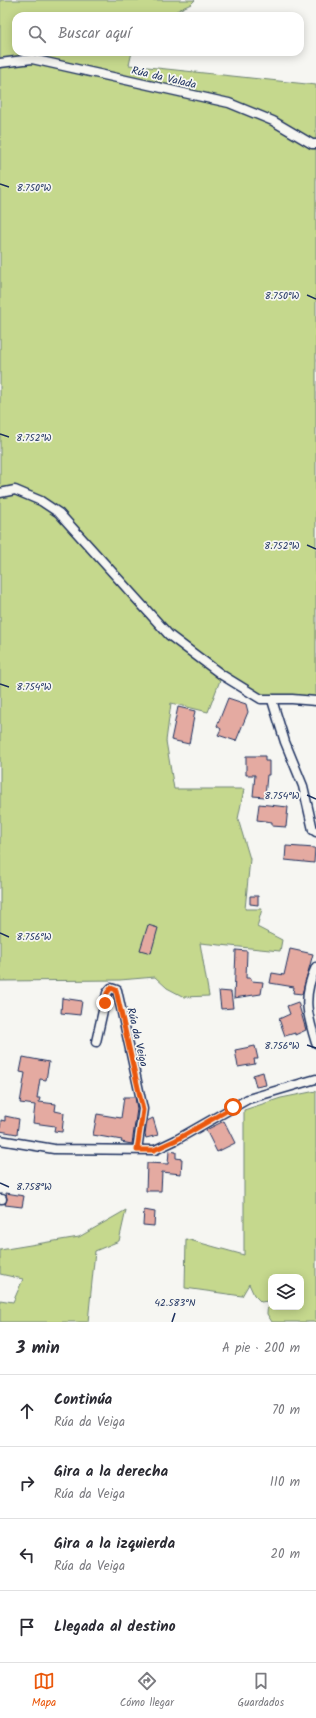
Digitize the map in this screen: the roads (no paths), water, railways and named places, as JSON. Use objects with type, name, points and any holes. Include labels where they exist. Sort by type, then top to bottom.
[{"type":"street","name":"Rúa da Valada","points":[[0,63],[32,59],[229,103],[273,121],[312,144],[316,144]]},
{"type":"street","points":[[0,493],[15,490],[41,501],[59,513],[169,635],[222,675],[261,699],[316,701]]},
{"type":"street","points":[[272,700],[285,742],[303,786],[313,830],[316,832]]},
{"type":"street","points":[[316,967],[310,980],[306,997],[307,1012],[316,1043]]},
{"type":"street","name":"Rúa da Veiga","points":[[96,1042],[107,993],[111,988],[116,990],[143,1110],[137,1150]]},
{"type":"street","points":[[0,1140],[54,1149],[154,1150],[176,1140],[248,1099],[316,1079]]}]
